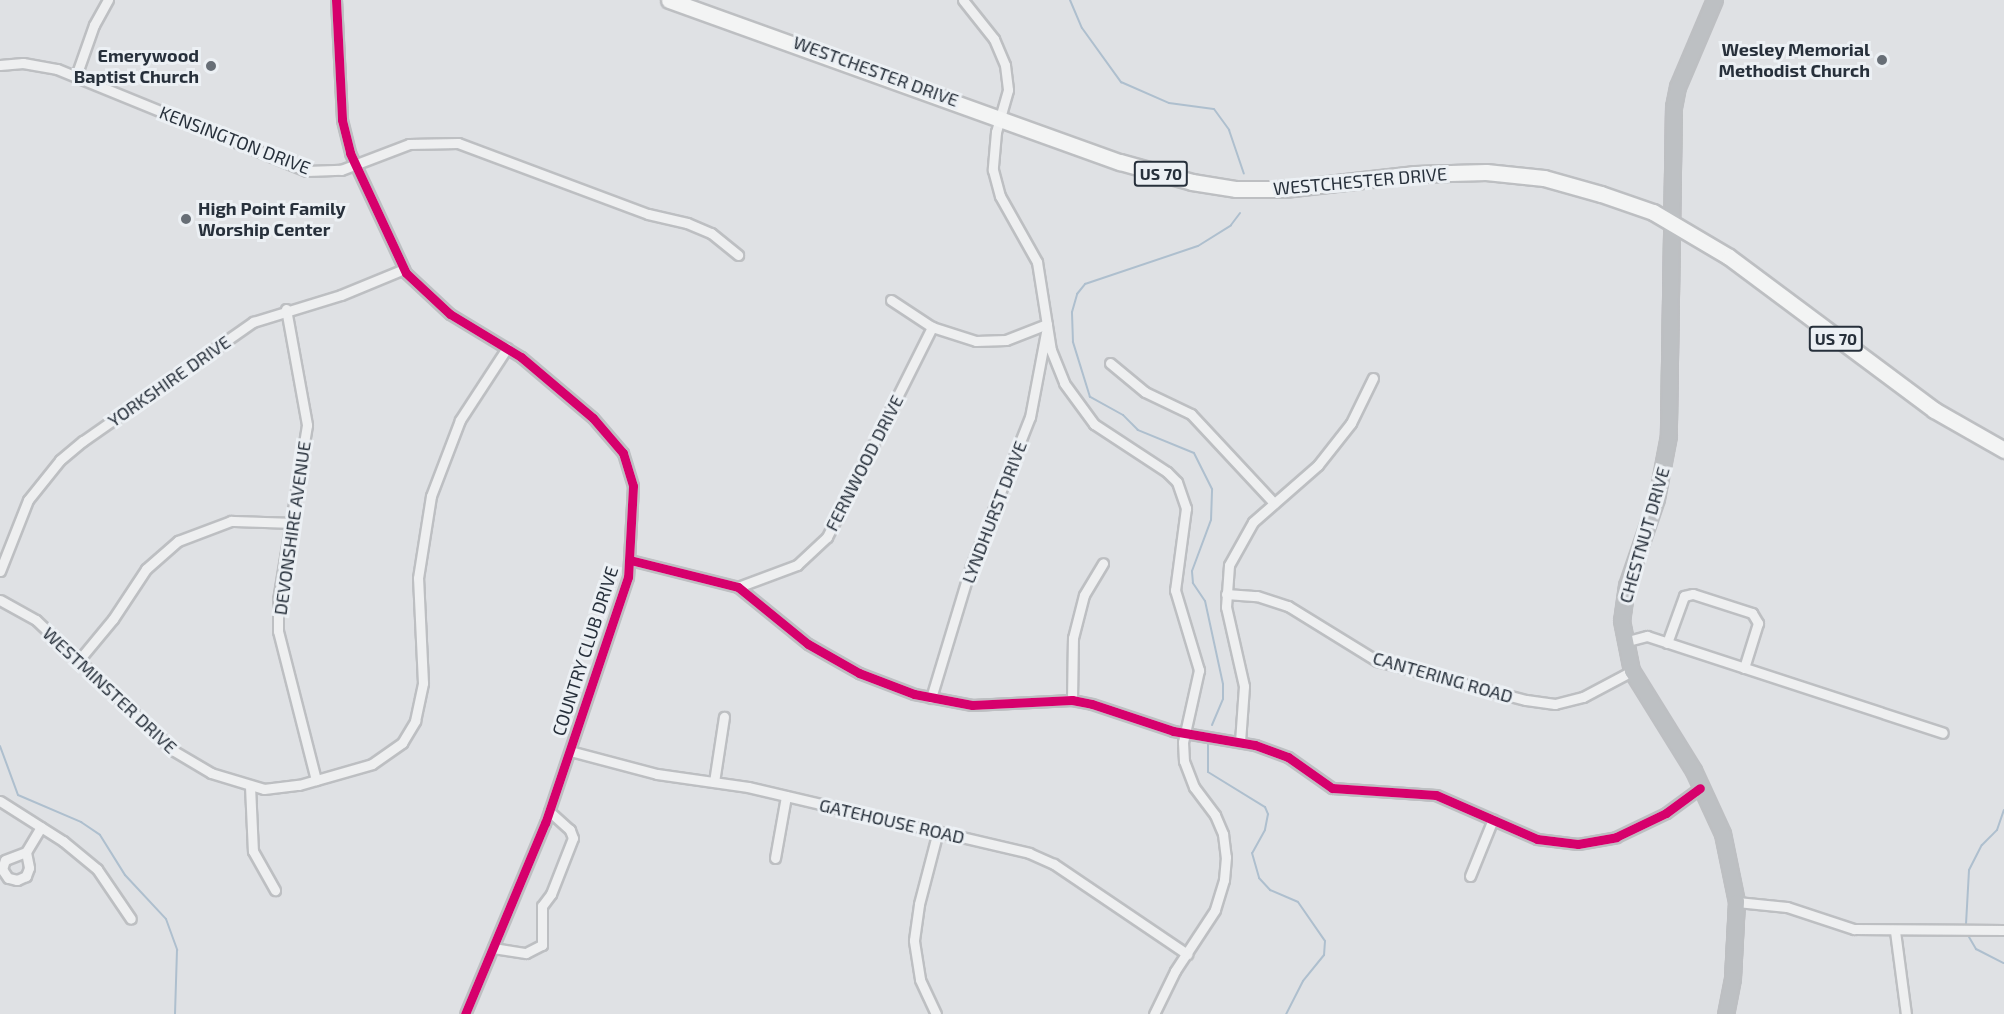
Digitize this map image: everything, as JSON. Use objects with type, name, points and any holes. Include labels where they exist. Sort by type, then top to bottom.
[{"type":"main road","name":"WESTCHESTER DRIVE","points":[[669,0],[1000,116],[1120,162],[1192,182],[1236,189],[1284,189],[1415,174],[1486,172],[1545,178],[1653,212],[1729,257],[1934,410],[2004,450]]},
{"type":"street","points":[[76,76],[94,25],[108,0]]},
{"type":"street","name":"COUNTRY CLUB DRIVE","points":[[336,0],[342,120],[356,164],[404,269],[450,314],[507,348],[573,399],[623,453],[633,486],[628,577],[549,811],[465,1014]]},
{"type":"street","points":[[963,0],[994,39],[1005,65],[1008,90],[1000,116],[993,170],[1000,196],[1037,262],[1051,350],[1064,383],[1083,413],[1112,438],[1167,472],[1184,496],[1187,519],[1175,590],[1199,670],[1185,732],[1186,770],[1215,815],[1223,834],[1226,857],[1217,904],[1154,1014]]},
{"type":"street","name":"CHESTNUT DRIVE","points":[[1715,0],[1678,87],[1674,107],[1669,436],[1657,499],[1623,604],[1624,642],[1632,671],[1694,771],[1723,834],[1737,902],[1733,979],[1726,1014]]},
{"type":"street","name":"KENSINGTON DRIVE","points":[[0,65],[41,65],[76,76],[307,171],[331,172],[409,144],[458,143],[648,214],[687,223],[711,234],[738,255]]},
{"type":"street","name":"YORKSHIRE DRIVE","points":[[0,571],[28,500],[60,460],[253,322],[286,309],[341,295],[404,269]]},
{"type":"street","points":[[891,300],[932,327],[963,339],[991,341],[1021,336],[1047,324]]},
{"type":"street","name":"DEVONSHIRE AVENUE","points":[[286,309],[307,425],[304,460],[290,523],[278,601],[278,631],[316,780]]},
{"type":"street","name":"LYNDHURST DRIVE","points":[[931,698],[970,569],[1030,417],[1047,324]]},
{"type":"street","name":"FERNWOOD DRIVE","points":[[738,587],[797,565],[827,537],[932,327]]},
{"type":"street","name":"WESTMINSTER DRIVE","points":[[0,600],[36,621],[174,751],[211,772],[264,789],[316,780],[381,759],[402,743],[415,721],[423,683],[418,578],[431,496],[460,420],[507,348]]},
{"type":"street","points":[[1110,363],[1145,392],[1191,414],[1274,503]]},
{"type":"street","points":[[1240,742],[1244,686],[1228,621],[1226,594],[1230,565],[1238,544],[1253,522],[1318,465],[1351,423],[1373,378]]},
{"type":"street","points":[[79,660],[113,619],[146,569],[178,541],[231,521],[290,523]]},
{"type":"street","points":[[630,560],[738,587],[808,644],[834,660],[931,698],[1000,706],[1072,700],[1185,732],[1240,742],[1288,757],[1316,780],[1332,788],[1427,793],[1537,839],[1596,843],[1665,813],[1700,788]]},
{"type":"street","points":[[1072,700],[1073,638],[1084,595],[1103,563]]},
{"type":"street","name":"CANTERING ROAD","points":[[1226,594],[1257,596],[1288,606],[1377,661],[1526,700],[1555,704],[1583,697],[1632,671]]},
{"type":"street","points":[[1667,643],[1684,596],[1693,594],[1712,600],[1752,613],[1758,623],[1744,668]]},
{"type":"street","points":[[1624,642],[1647,636],[1944,733]]},
{"type":"street","points":[[714,782],[724,717]]},
{"type":"street","name":"GATEHOUSE ROAD","points":[[570,751],[657,774],[786,796],[1029,853],[1054,864],[1187,954]]},
{"type":"street","points":[[250,786],[253,851],[275,890]]},
{"type":"street","points":[[775,858],[786,796]]},
{"type":"street","points":[[0,801],[97,869],[131,920]]},
{"type":"street","points":[[493,948],[526,953],[542,945],[542,906],[551,894],[573,838],[570,830],[549,811]]},
{"type":"street","points":[[1470,876],[1493,819]]},
{"type":"street","points":[[26,852],[40,827]]},
{"type":"street","points":[[936,1014],[920,979],[914,940],[919,904],[938,831]]},
{"type":"street","points":[[1737,902],[1787,907],[1854,929],[2004,930]]},
{"type":"street","points":[[1895,931],[1906,1014]]},
{"type":"waterway","points":[[1070,0],[1082,28],[1121,82],[1169,103],[1214,109],[1229,130],[1244,174]]},
{"type":"waterway","points":[[1212,725],[1223,699],[1223,684],[1205,601],[1193,583],[1192,571],[1211,520],[1212,489],[1194,453],[1138,430],[1123,415],[1090,397],[1073,342],[1072,312],[1077,294],[1085,284],[1198,246],[1231,225],[1240,213]]},
{"type":"waterway","points":[[1208,743],[1208,772],[1265,807],[1268,814],[1265,830],[1252,853],[1259,878],[1270,890],[1298,902],[1325,941],[1324,955],[1303,981],[1286,1014]]},
{"type":"waterway","points":[[0,746],[18,795],[81,822],[100,835],[125,875],[166,919],[177,950],[175,1014]]},
{"type":"waterway","points":[[1966,924],[1969,870],[1982,845],[1997,830],[2004,810]]},
{"type":"waterway","points":[[1969,937],[1976,949],[2004,963]]},
{"type":"cycle path","points":[[336,0],[342,120],[350,153],[406,273],[450,314],[521,357],[593,418],[623,453],[633,486],[628,577],[545,823],[465,1014]]},
{"type":"cycle path","points":[[630,560],[738,587],[808,644],[859,673],[914,694],[972,705],[1072,700],[1092,704],[1173,731],[1255,745],[1288,757],[1332,788],[1436,795],[1537,839],[1578,844],[1616,837],[1666,813],[1700,788]]},
{"type":"place","name":"Wesley Memorial Methodist Church","points":[[1882,60]]},
{"type":"place","name":"Emerywood Baptist Church","points":[[211,66]]},
{"type":"place","name":"High Point Family Worship Center","points":[[186,219]]}]
